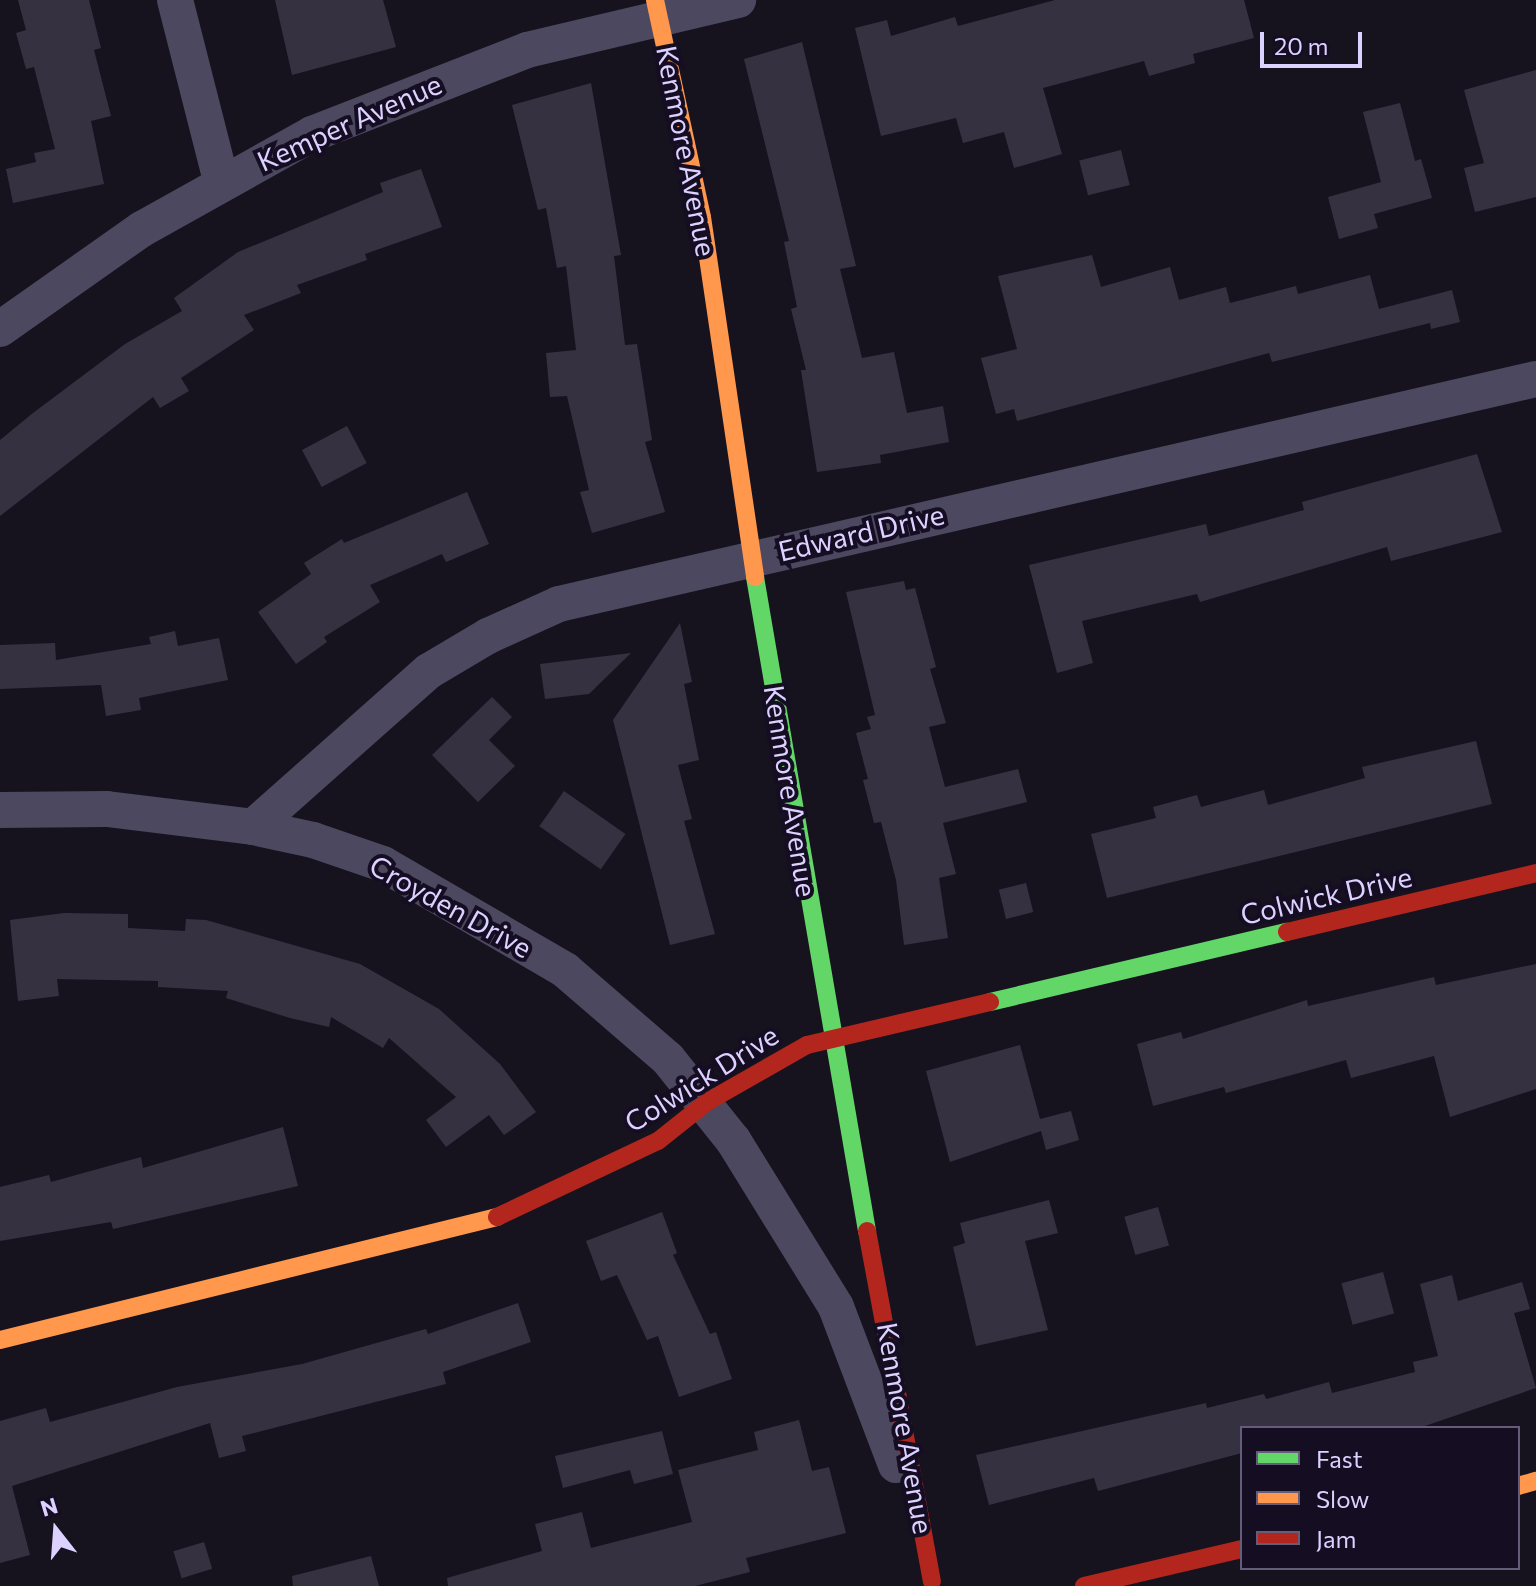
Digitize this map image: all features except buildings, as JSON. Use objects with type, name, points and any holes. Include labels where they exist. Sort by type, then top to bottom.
[{"type":"street","points":[[175,0],[221,180]]},
{"type":"street","name":"Kemper Avenue","points":[[0,329],[142,229],[221,180],[420,88],[657,9],[738,0]]},
{"type":"street","name":"Kenmore Avenue","points":[[657,9],[702,217],[752,557],[832,1039],[933,1583]]},
{"type":"street","name":"Edward Drive","points":[[253,827],[381,710],[429,671],[488,636],[595,593],[1536,379]]},
{"type":"street","name":"Croyden Drive","points":[[0,810],[107,809],[253,827],[383,864],[469,909],[565,970],[668,1059],[707,1102]]},
{"type":"street","name":"Colwick Drive","points":[[0,1340],[485,1223],[607,1169],[658,1141],[707,1102],[807,1045],[1536,873]]},
{"type":"street","name":"Kenmore Avenue","points":[[707,1102],[836,1307],[906,1493],[933,1583]]},
{"type":"street","points":[[1084,1586],[1240,1549]]},
{"type":"traffic: fast","points":[[755,577],[867,1231]]},
{"type":"traffic: fast","points":[[990,1002],[1287,932]]},
{"type":"traffic: slow","points":[[655,0],[702,217],[755,577]]},
{"type":"traffic: slow","points":[[0,1340],[497,1217]]},
{"type":"traffic: slow","points":[[1520,1485],[1536,1481]]},
{"type":"traffic: jam","points":[[1287,932],[1536,873]]},
{"type":"traffic: jam","points":[[497,1217],[658,1141],[707,1102],[807,1045],[990,1002]]},
{"type":"traffic: jam","points":[[867,1231],[932,1581]]},
{"type":"traffic: jam","points":[[1084,1586],[1240,1549]]}]
